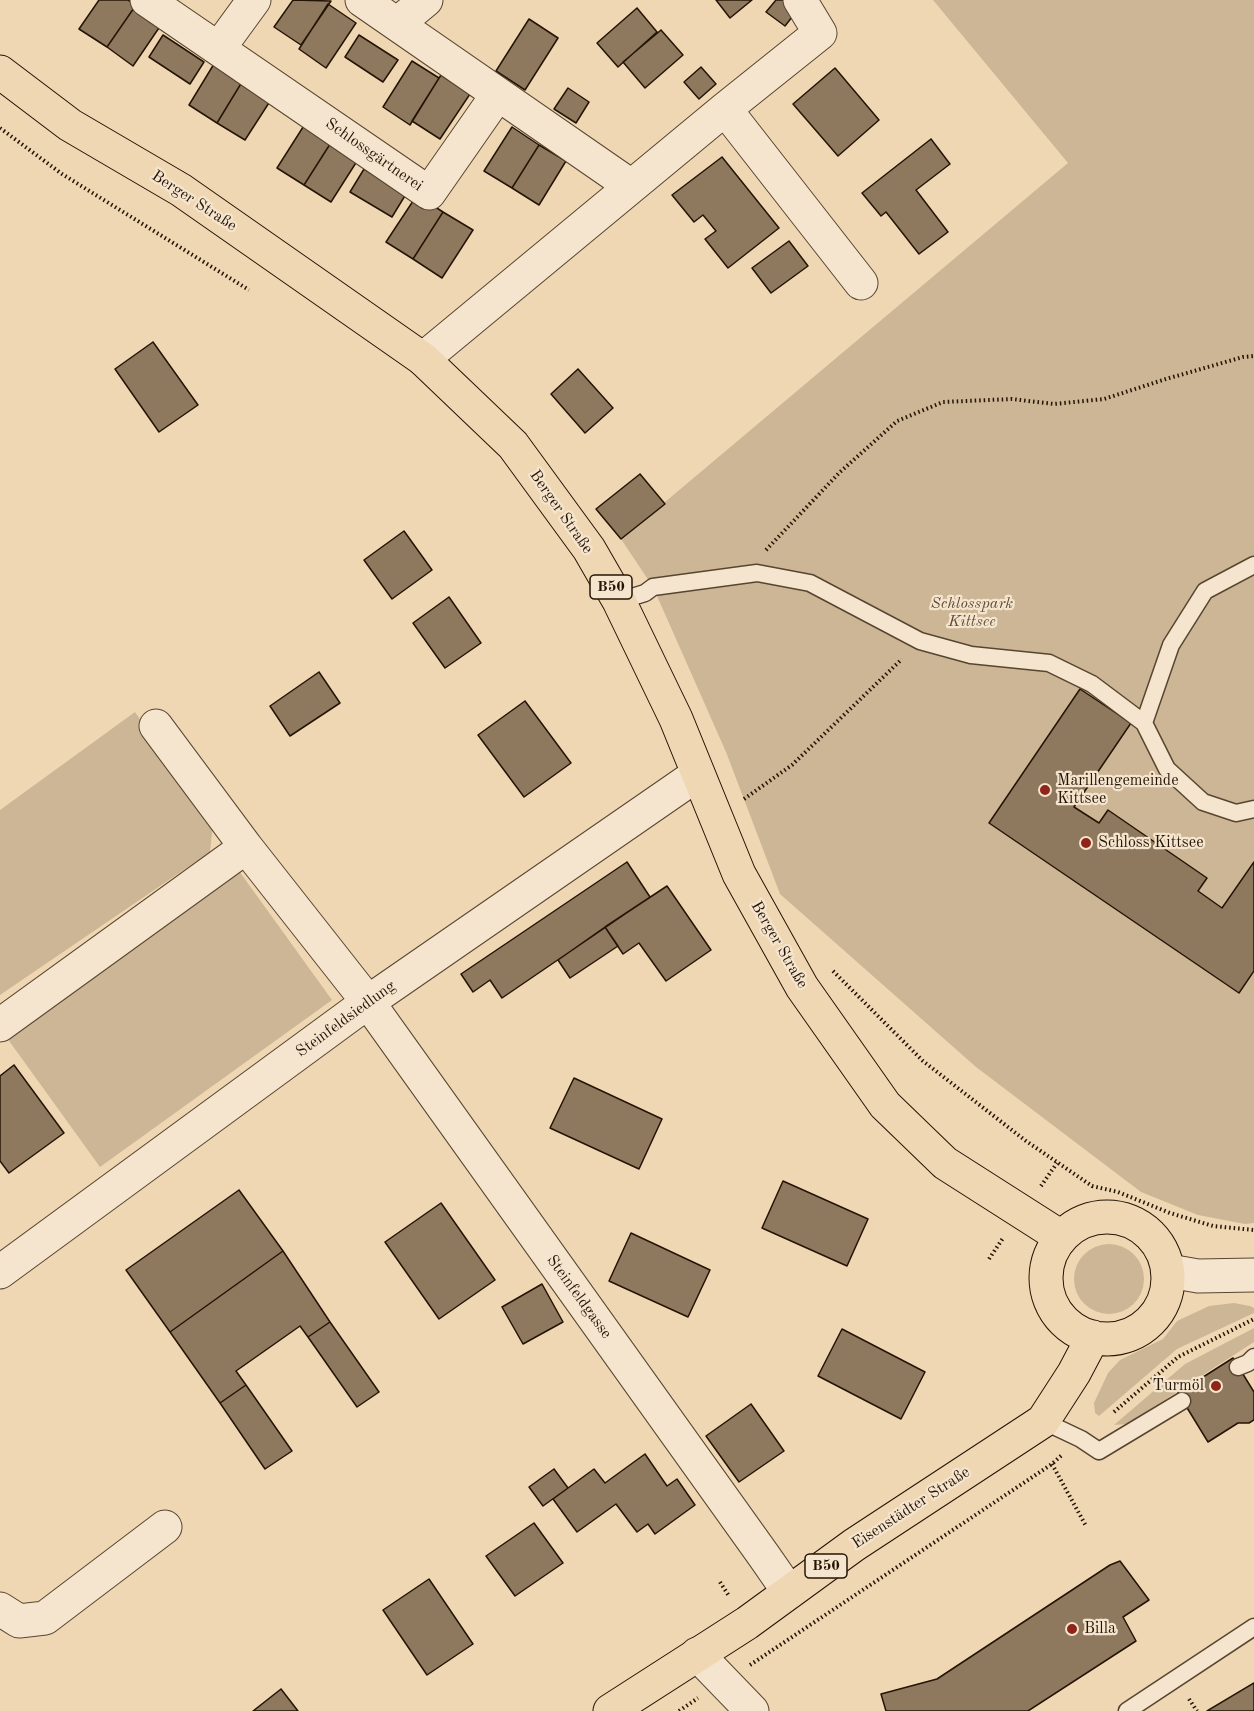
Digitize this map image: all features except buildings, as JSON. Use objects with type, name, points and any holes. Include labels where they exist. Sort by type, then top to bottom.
[{"type":"main road","name":"Berger Straße","points":[[0,72],[70,125],[181,190],[423,359],[513,445],[589,549],[619,601],[676,719],[739,874],[802,987],[885,1105],[945,1163],[1061,1237]]},
{"type":"main road","points":[[1109,1216],[1130,1221],[1150,1233],[1163,1250],[1168,1271],[1168,1285],[1162,1306],[1140,1330],[1114,1339],[1093,1337],[1073,1329],[1055,1310],[1047,1290],[1047,1269],[1053,1248],[1061,1237],[1072,1227],[1088,1220],[1109,1216]]},
{"type":"main road","name":"Eisenstädter Straße","points":[[610,1711],[747,1623],[854,1545],[1043,1422],[1074,1373],[1093,1337]]},
{"type":"street","name":"Schlossgärtnerei","points":[[147,0],[429,193],[498,94]]},
{"type":"street","points":[[219,48],[254,0]]},
{"type":"street","points":[[362,0],[631,186]]},
{"type":"street","points":[[397,24],[426,0]]},
{"type":"street","points":[[423,359],[724,109],[820,33],[800,0]]},
{"type":"street","points":[[724,109],[861,283]]},
{"type":"street","name":"Steinfeldgasse","points":[[156,726],[246,847],[368,1002],[789,1592]]},
{"type":"street","name":"Steinfeldsiedlung","points":[[0,1272],[368,1002],[698,774]]},
{"type":"street","points":[[0,1024],[246,847]]},
{"type":"street","points":[[1168,1271],[1198,1276],[1254,1275]]},
{"type":"street","points":[[0,1610],[19,1621],[45,1618],[165,1527]]},
{"type":"street","points":[[697,1654],[752,1711]]},
{"type":"lane","points":[[1144,723],[1171,645],[1205,591],[1254,565]]},
{"type":"lane","points":[[619,601],[645,593],[653,587],[758,573],[810,583],[920,641],[971,655],[1049,663],[1092,684],[1144,723],[1167,769],[1203,802],[1236,813],[1254,809]]},
{"type":"lane","points":[[1238,1367],[1248,1363],[1254,1357]]},
{"type":"lane","points":[[1043,1422],[1099,1450],[1182,1401]]},
{"type":"lane","points":[[1127,1711],[1254,1627]]},
{"type":"path","points":[[0,128],[62,174],[249,290]]},
{"type":"path","points":[[758,573],[766,550],[840,472],[897,421],[943,402],[1012,399],[1054,404],[1104,399],[1243,357],[1254,356]]},
{"type":"path","points":[[737,802],[792,765],[920,641]]},
{"type":"path","points":[[826,963],[923,1061],[1057,1163],[1092,1186],[1118,1192],[1170,1213],[1213,1226],[1254,1230]]},
{"type":"path","points":[[1037,1191],[1057,1163]]},
{"type":"path","points":[[989,1259],[1007,1233]]},
{"type":"path","points":[[679,1711],[1052,1464],[1178,1357],[1254,1319]]},
{"type":"path","points":[[1052,1464],[1086,1526]]},
{"type":"green space","name":"Schlosspark Kittsee","points":[[933,0],[1254,0],[1254,1223],[1245,1224],[1198,1215],[1141,1192],[976,1067],[780,894],[726,752],[653,587],[621,539],[1068,163]]},
{"type":"green space","points":[[135,712],[213,824],[210,852],[0,995],[0,810]]},
{"type":"green space","points":[[239,871],[332,1000],[100,1167],[7,1038]]},
{"type":"green space","points":[[1109,1244],[1128,1250],[1138,1260],[1144,1279],[1138,1298],[1128,1308],[1109,1314],[1090,1308],[1080,1298],[1074,1279],[1080,1260],[1090,1250]]},
{"type":"green space","points":[[1234,1303],[1254,1308],[1254,1313],[1177,1349],[1099,1416],[1095,1413],[1094,1403],[1108,1373],[1120,1360],[1163,1339],[1177,1321],[1209,1306]]},
{"type":"green space","points":[[1254,1328],[1254,1342],[1127,1424],[1114,1425],[1185,1364]]},
{"type":"place","name":"Marillengemeinde Kittsee","points":[[1045,790]]},
{"type":"place","name":"Schloss Kittsee","points":[[1086,843]]},
{"type":"place","name":"Turmöl","points":[[1216,1386]]},
{"type":"place","name":"Billa","points":[[1072,1629]]}]
